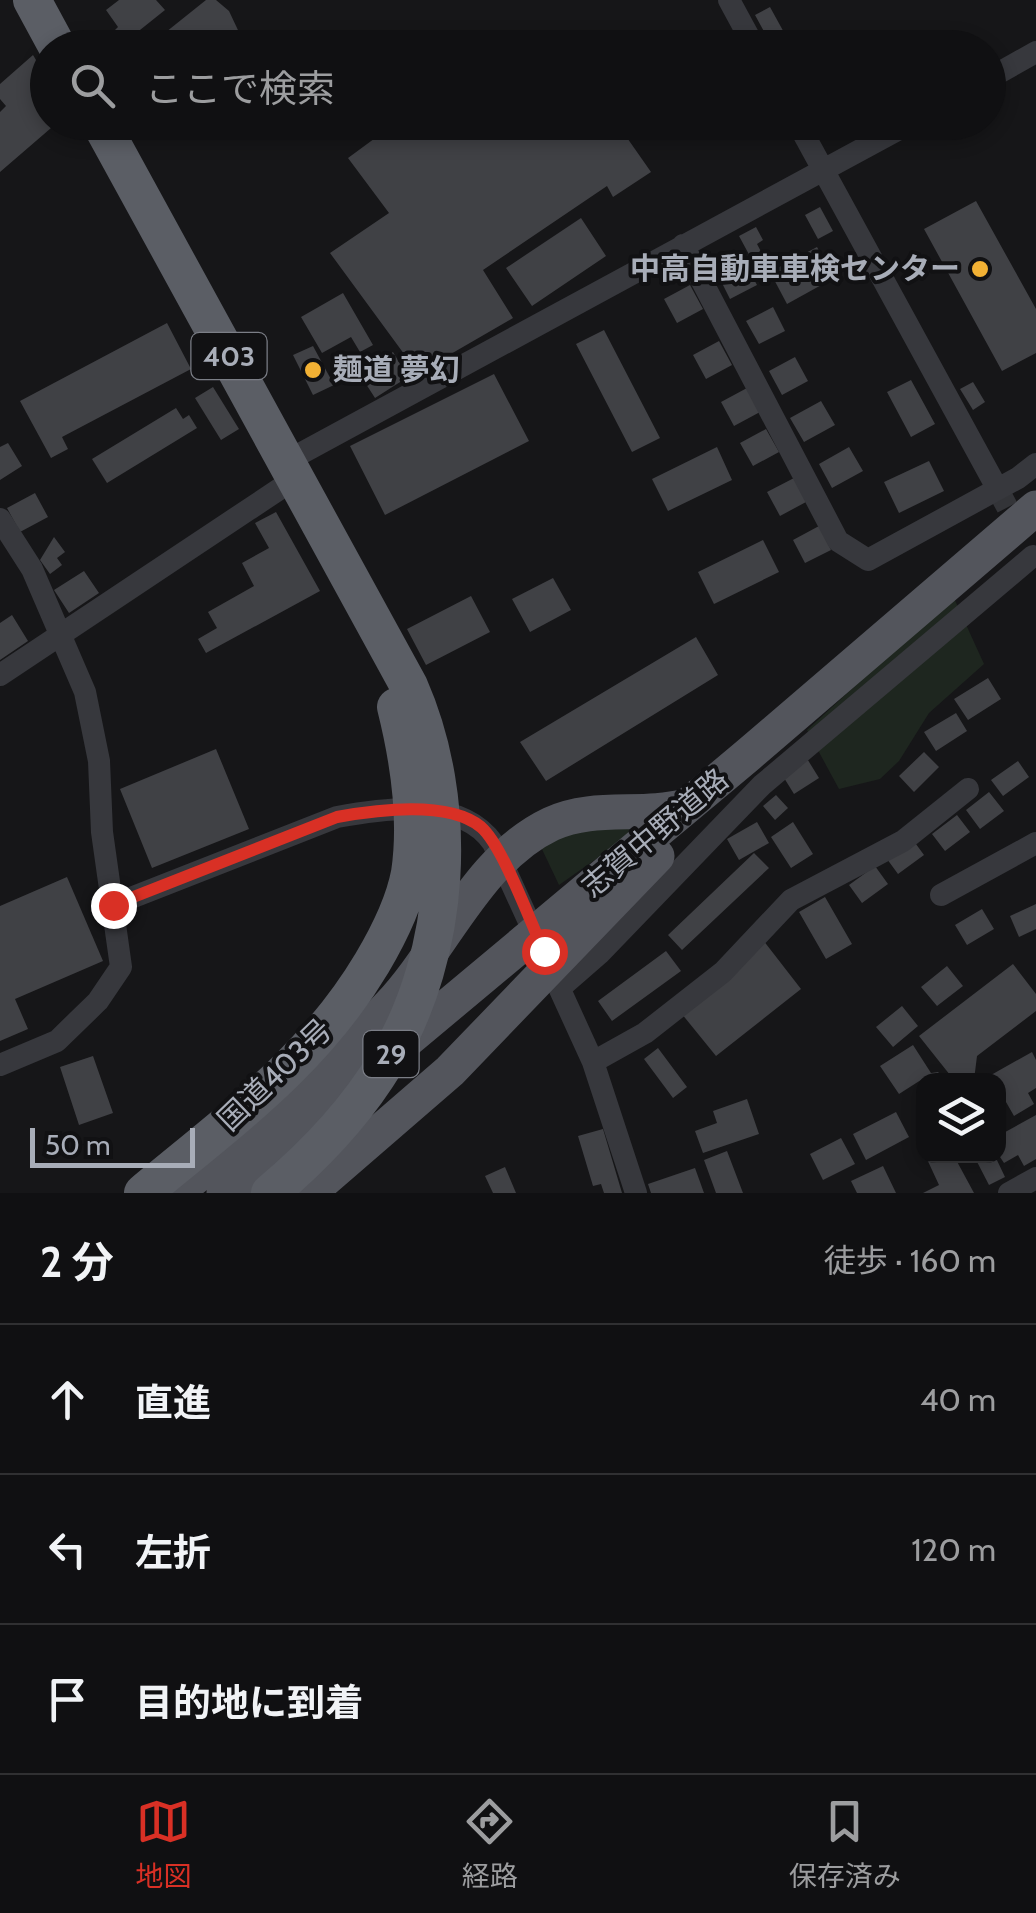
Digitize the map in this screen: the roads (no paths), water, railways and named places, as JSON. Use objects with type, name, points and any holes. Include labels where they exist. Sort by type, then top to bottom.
[{"type":"highway","points":[[32,0],[48,30]]},
{"type":"highway","name":"国道403号","points":[[110,140],[418,707],[435,761],[426,811],[398,911],[352,995],[300,1059],[143,1193]]},
{"type":"highway","name":"国道403号","points":[[270,1193],[331,1135],[364,1095],[387,1061],[418,990],[436,917],[442,843],[426,811]]},
{"type":"highway","points":[[352,995],[374,998],[409,1012]]},
{"type":"main road","name":"志賀中野道路","points":[[224,1193],[748,756],[966,564],[1036,508]]},
{"type":"main road","name":"29","points":[[309,1193],[495,1027],[748,756]]},
{"type":"main road","name":"29","points":[[176,1193],[392,1004],[476,891],[522,844],[552,824],[592,812],[665,812],[686,806]]},
{"type":"street","points":[[729,0],[745,30]]},
{"type":"street","points":[[1006,69],[1036,52]]},
{"type":"street","points":[[807,140],[997,488]]},
{"type":"street","points":[[0,675],[292,470],[549,321],[881,140]]},
{"type":"street","points":[[683,246],[838,541],[868,560],[1018,478],[1036,464]]},
{"type":"street","points":[[0,519],[32,570],[85,692],[99,762],[102,832],[121,967],[98,1001],[57,1041],[0,1065]]},
{"type":"street","points":[[560,988],[599,954],[762,785],[1032,554]]},
{"type":"street","points":[[593,1062],[645,1033],[724,972],[790,900],[904,841],[968,789]]},
{"type":"street","points":[[113,905],[337,817],[368,811],[426,811],[479,825],[494,843],[593,1062],[636,1193]]},
{"type":"street","points":[[940,895],[1036,843]]},
{"type":"street","points":[[1009,1193],[1036,1178]]},
{"type":"tunnel","points":[[997,488],[1027,544]]},
{"type":"place","name":"中高自動車車検センター","points":[[980,269]]},
{"type":"place","name":"麺道 夢幻","points":[[313,370]]}]
